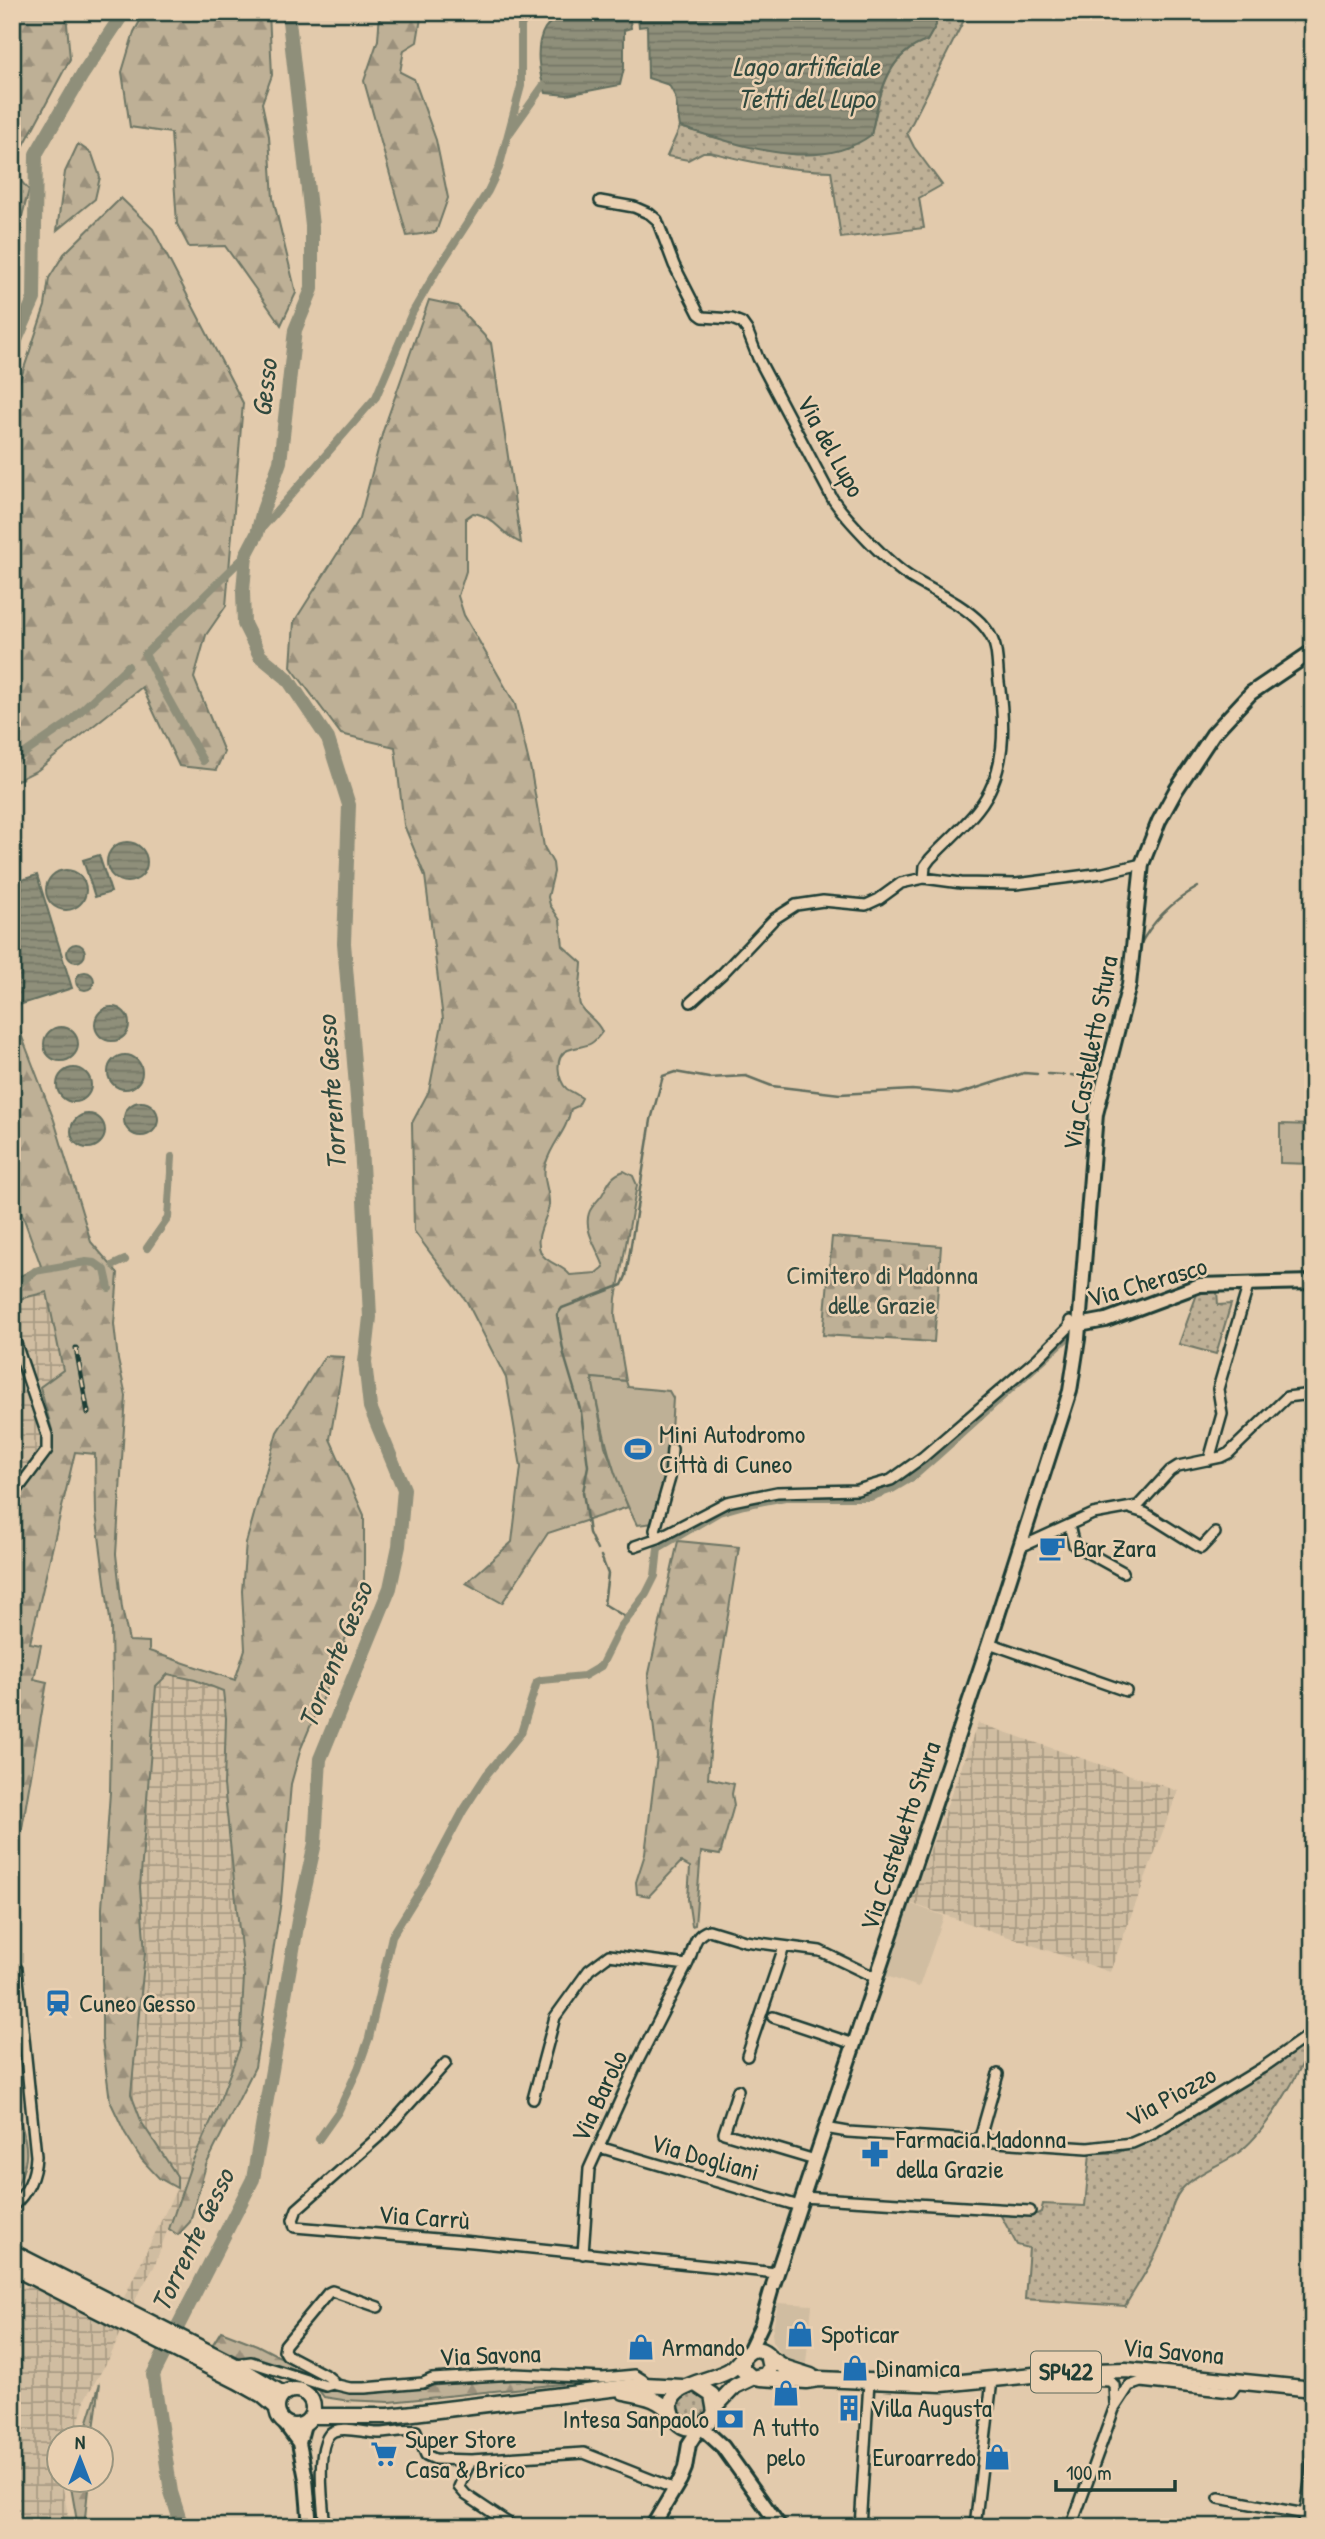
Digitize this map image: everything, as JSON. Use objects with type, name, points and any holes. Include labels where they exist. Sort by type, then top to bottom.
[{"type":"main road","name":"Via Savona","points":[[12,2252],[112,2311]]},
{"type":"main road","name":"Via Savona","points":[[12,2267],[112,2311],[209,2360],[262,2395],[279,2401]]},
{"type":"main road","name":"SP422","points":[[745,2355],[759,2349],[769,2356]]},
{"type":"main road","points":[[745,2355],[742,2369],[756,2378]]},
{"type":"main road","points":[[745,2355],[721,2376],[697,2385],[682,2387],[673,2396],[671,2409],[677,2420],[687,2427],[701,2427],[710,2421],[715,2409],[735,2386],[756,2378],[770,2368],[769,2356]]},
{"type":"main road","name":"Via Savona","points":[[769,2356],[786,2368],[819,2379]]},
{"type":"main road","name":"Via Savona","points":[[209,2360],[232,2365],[279,2401]]},
{"type":"main road","name":"Via Savona","points":[[756,2378],[942,2384],[1063,2372],[1126,2370],[1312,2389]]},
{"type":"main road","name":"Via Savona","points":[[309,2414],[389,2416],[643,2385],[682,2387]]},
{"type":"main road","points":[[697,2385],[712,2395],[715,2409]]},
{"type":"main road","points":[[296,2390],[302,2392],[309,2414],[291,2427],[277,2414],[279,2401],[296,2390]]},
{"type":"main road","name":"Via Savona","points":[[612,2390],[656,2399],[666,2406],[677,2420]]},
{"type":"street","name":"Via del Lupo","points":[[600,201],[634,207],[657,220],[674,265],[699,314],[703,317],[739,321],[747,330],[758,358],[832,498],[844,515],[906,575],[946,595],[980,622],[994,639],[1003,709],[999,765],[984,800],[930,859],[925,866],[924,878]]},
{"type":"street","name":"Via Castelletto Stura","points":[[745,2355],[761,2326],[773,2283],[989,1643],[1068,1399],[1073,1375],[1075,1323],[1096,1114],[1129,985],[1142,864],[1159,821],[1213,734],[1251,693],[1313,652]]},
{"type":"street","points":[[691,1002],[722,974],[774,919],[796,905],[823,901],[866,905],[901,883],[924,878],[961,883],[1016,884],[1103,873],[1142,864]]},
{"type":"street","name":"Via Cherasco","points":[[1075,1323],[1106,1320],[1189,1288],[1212,1283],[1313,1282]]},
{"type":"street","points":[[1209,1460],[1222,1414],[1218,1390],[1250,1283]]},
{"type":"street","points":[[635,1545],[658,1538],[727,1502],[777,1492],[857,1490],[891,1480],[923,1457],[1075,1323]]},
{"type":"street","points":[[12,1332],[47,1435],[47,1450],[12,1497]]},
{"type":"street","points":[[1020,1545],[1093,1514],[1138,1506],[1170,1471],[1178,1466],[1229,1453],[1287,1397],[1303,1395],[1313,1399]]},
{"type":"street","points":[[658,1538],[655,1530],[670,1478],[672,1449]]},
{"type":"street","points":[[1130,1509],[1145,1513],[1201,1548],[1215,1533]]},
{"type":"street","points":[[1069,1525],[1074,1545],[1123,1572]]},
{"type":"street","points":[[989,1643],[1126,1691]]},
{"type":"street","name":"Via Barolo","points":[[583,2254],[589,2169],[638,2061],[687,1965],[695,1941],[703,1932],[709,1930],[745,1941],[820,1951],[876,1978]]},
{"type":"street","points":[[747,2056],[784,1947]]},
{"type":"street","points":[[533,2099],[555,2017],[581,1980],[604,1956],[687,1965]]},
{"type":"street","points":[[12,2207],[26,2192],[36,2166],[17,1969]]},
{"type":"street","points":[[773,2017],[854,2044]]},
{"type":"street","name":"Via Piozzo","points":[[825,2128],[848,2132],[1088,2148],[1132,2143],[1155,2133],[1262,2068],[1313,2032]]},
{"type":"street","name":"Via Carrù","points":[[446,2063],[385,2132],[297,2209],[293,2220],[295,2227],[583,2254],[773,2283]]},
{"type":"street","points":[[979,2141],[999,2074]]},
{"type":"street","points":[[738,2091],[724,2133],[815,2160]]},
{"type":"street","name":"Via Dogliani","points":[[599,2147],[801,2202],[1030,2211]]},
{"type":"street","name":"Via Savona","points":[[333,2384],[327,2376],[287,2355],[285,2345],[328,2292],[332,2291],[378,2307]]},
{"type":"street","name":"Via Castelletto Stura","points":[[761,2326],[769,2356]]},
{"type":"street","name":"Via Savona","points":[[232,2365],[251,2362],[326,2386],[333,2384],[350,2388],[423,2384],[432,2379],[515,2374],[603,2378],[635,2375],[643,2385]]},
{"type":"street","points":[[1063,2372],[1080,2381],[1110,2381],[1116,2393],[1114,2409]]},
{"type":"street","points":[[975,2527],[992,2380]]},
{"type":"street","points":[[1070,2527],[1114,2409],[1129,2386],[1141,2382],[1231,2392],[1239,2381]]},
{"type":"street","points":[[860,2527],[870,2382]]},
{"type":"street","points":[[1302,2527],[1311,2493],[1312,2389]]},
{"type":"street","points":[[715,2409],[718,2440]]},
{"type":"street","points":[[299,2443],[309,2414]]},
{"type":"street","points":[[677,2420],[689,2444]]},
{"type":"street","points":[[285,2424],[299,2443],[306,2479],[310,2527]]},
{"type":"street","points":[[652,2527],[675,2489],[685,2468],[689,2444],[701,2427],[718,2440],[779,2526]]},
{"type":"street","points":[[325,2527],[321,2473],[324,2441],[329,2433],[337,2429],[378,2433],[416,2431],[426,2455],[435,2459],[471,2460],[584,2453],[675,2489]]},
{"type":"street","points":[[471,2460],[459,2487],[466,2495],[514,2527]]},
{"type":"street","points":[[1219,2498],[1305,2514]]},
{"type":"shaded area","points":[[47,1292],[63,1370],[40,1387],[52,1430],[50,1452],[12,1502],[12,1301]]},
{"type":"shaded area","points":[[168,1674],[223,1691],[226,1718],[224,1785],[244,1977],[240,2047],[192,2162],[154,2267],[139,2292],[110,2357],[86,2397],[78,2424],[46,2424],[46,2494],[64,2494],[70,2527],[12,2527],[12,2293],[31,2284],[111,2324],[177,2188],[177,2176],[142,2123],[131,2094],[145,1953],[140,1887],[156,1685]]},
{"type":"shaded area","points":[[978,1723],[1178,1791],[1110,1972],[910,1903]]},
{"type":"shaded area","points":[[908,1903],[944,1916],[919,1987],[883,1975]]},
{"type":"shaded area","points":[[778,2303],[812,2305],[806,2363],[791,2360],[781,2354],[773,2341]]},
{"type":"green space","points":[[12,12],[66,12],[70,59],[24,145],[12,146]]},
{"type":"green space","points":[[145,12],[269,12],[272,75],[262,103],[269,136],[273,198],[296,293],[281,325],[225,246],[189,247],[177,224],[171,133],[130,127],[122,72],[134,32]]},
{"type":"green space","points":[[380,12],[422,12],[417,42],[404,50],[400,72],[414,79],[436,140],[448,198],[436,232],[407,236],[364,81],[378,40]]},
{"type":"green space","points":[[936,12],[967,14],[907,133],[942,185],[919,198],[924,228],[841,238],[831,171],[770,165],[710,152],[703,152],[688,160],[667,156],[680,127],[732,142],[871,135],[882,92],[893,67],[913,47],[927,41],[936,25]]},
{"type":"green space","points":[[78,144],[92,154],[100,177],[95,199],[57,230],[65,172]]},
{"type":"green space","points":[[12,179],[20,180],[29,190],[12,254]]},
{"type":"green space","points":[[121,198],[153,229],[243,403],[226,606],[206,635],[194,678],[224,752],[216,770],[179,766],[142,687],[38,770],[12,783],[12,404],[45,306],[49,278],[64,254]]},
{"type":"green space","points":[[429,300],[457,306],[491,343],[521,543],[481,515],[473,513],[466,518],[466,571],[458,596],[464,615],[515,704],[531,771],[544,847],[553,863],[554,872],[548,897],[550,905],[560,920],[563,946],[582,963],[580,1005],[602,1032],[590,1044],[568,1050],[559,1062],[559,1074],[564,1085],[582,1098],[578,1106],[571,1109],[546,1163],[544,1174],[549,1205],[539,1235],[541,1253],[570,1275],[597,1273],[604,1267],[588,1227],[590,1210],[610,1180],[619,1173],[624,1171],[633,1176],[637,1185],[616,1298],[615,1316],[626,1381],[592,1378],[605,1446],[628,1507],[548,1533],[502,1603],[466,1583],[512,1542],[521,1467],[506,1378],[467,1302],[414,1231],[412,1123],[429,1091],[443,1019],[425,876],[404,825],[395,747],[341,734],[291,667],[294,622],[360,518],[383,431]]},
{"type":"green space","points":[[12,1011],[54,1120],[91,1242],[118,1273],[114,1324],[126,1396],[116,1554],[129,1641],[149,1642],[149,1651],[235,1680],[245,1649],[242,1591],[246,1543],[277,1432],[325,1356],[344,1357],[330,1439],[364,1515],[364,1582],[338,1661],[301,1748],[291,1784],[281,1901],[255,2067],[206,2165],[190,2222],[178,2235],[169,2229],[192,2162],[216,2110],[240,2047],[244,1977],[224,1785],[226,1718],[223,1691],[195,1680],[168,1674],[156,1686],[140,1887],[145,1953],[131,2094],[142,2123],[177,2176],[177,2188],[159,2178],[142,2160],[125,2133],[110,2101],[102,2039],[102,1908],[110,1792],[112,1689],[111,1627],[96,1513],[95,1454],[75,1452],[30,1643],[41,1645],[34,1679],[47,1682],[12,1887],[12,1502],[50,1452],[52,1430],[40,1387],[63,1370],[47,1292],[12,1301],[12,1280],[41,1266],[12,1186]]},
{"type":"green space","points":[[1280,1124],[1313,1125],[1313,1257],[1310,1257],[1311,1164],[1280,1163]]},
{"type":"green space","name":"Cimitero di Madonna delle Grazie","points":[[832,1237],[941,1246],[934,1342],[823,1335]]},
{"type":"green space","points":[[1217,1290],[1218,1305],[1231,1304],[1216,1354],[1179,1344],[1197,1294]]},
{"type":"green space","name":"Mini Autodromo Città di Cuneo","points":[[592,1378],[626,1381],[628,1387],[669,1391],[673,1398],[668,1479],[654,1523],[637,1525],[628,1507],[609,1453]]},
{"type":"green space","points":[[678,1541],[739,1547],[714,1702],[708,1778],[734,1784],[734,1805],[720,1855],[701,1852],[695,1925],[692,1926],[688,1899],[690,1867],[681,1862],[649,1896],[637,1894],[636,1882],[645,1854],[657,1756],[648,1678]]},
{"type":"green space","points":[[1313,2039],[1291,2085],[1258,2134],[1235,2155],[1193,2179],[1181,2190],[1173,2205],[1158,2250],[1125,2306],[1025,2299],[1029,2248],[1017,2245],[1000,2214],[1037,2214],[1041,2212],[1043,2204],[1085,2206],[1090,2153],[1117,2153],[1174,2128]]},
{"type":"green space","points":[[20,2121],[26,2142],[26,2160],[12,2196],[12,2158],[17,2122]]},
{"type":"green space","points":[[221,2331],[257,2345],[329,2382],[322,2383],[245,2358],[236,2360],[211,2347]]},
{"type":"green space","points":[[513,2379],[580,2382],[390,2402],[324,2397],[318,2389],[366,2391]]},
{"type":"green space","points":[[100,2383],[95,2424],[87,2424]]},
{"type":"green space","points":[[693,2391],[704,2395],[708,2406],[704,2417],[693,2421],[682,2417],[678,2406],[682,2395]]},
{"type":"green space","points":[[72,2494],[88,2494],[84,2527],[78,2527]]},
{"type":"water","points":[[568,12],[629,12],[631,28],[624,30],[624,68],[620,85],[567,95],[546,93],[539,60],[542,35],[550,23]]},
{"type":"water","name":"Lago artificiale Tetti del Lupo","points":[[637,12],[935,12],[936,25],[927,41],[913,47],[893,67],[881,92],[871,135],[850,147],[827,153],[802,155],[752,148],[680,127],[675,96],[669,85],[648,78],[647,26],[639,27]]},
{"type":"water","points":[[127,842],[135,843],[141,848],[146,854],[146,870],[141,876],[135,881],[127,882],[119,881],[113,876],[108,870],[107,862],[108,854],[113,848],[119,843]]},
{"type":"water","points":[[99,855],[111,892],[95,897],[83,860]]},
{"type":"water","points":[[66,870],[80,876],[86,890],[80,904],[66,910],[52,904],[46,890],[52,876]]},
{"type":"water","points":[[37,875],[72,988],[19,1005],[12,984],[12,883]]},
{"type":"water","points":[[76,944],[82,947],[85,953],[82,959],[76,962],[70,959],[67,953],[70,947]]},
{"type":"water","points":[[85,972],[91,975],[94,981],[91,987],[85,990],[79,987],[76,981],[79,975]]},
{"type":"water","points":[[112,1007],[124,1012],[129,1024],[124,1036],[112,1041],[100,1036],[95,1024],[100,1012]]},
{"type":"water","points":[[61,1027],[73,1032],[78,1044],[73,1056],[61,1061],[49,1056],[44,1044],[49,1032]]},
{"type":"water","points":[[125,1055],[137,1060],[142,1072],[137,1084],[125,1089],[113,1084],[108,1072],[113,1060]]},
{"type":"water","points":[[74,1068],[86,1073],[91,1085],[86,1097],[74,1102],[62,1097],[57,1085],[62,1073]]},
{"type":"water","points":[[141,1102],[153,1107],[158,1119],[153,1131],[141,1136],[129,1131],[124,1119],[129,1107]]},
{"type":"water","points":[[88,1114],[100,1119],[105,1131],[100,1143],[88,1148],[76,1143],[71,1131],[76,1119]]},
{"type":"waterway","points":[[12,349],[34,299],[36,154],[82,75],[124,12]]},
{"type":"waterway","name":"Torrente Gesso","points":[[182,2527],[171,2492],[153,2375],[253,2179],[299,1915],[315,1843],[320,1759],[390,1588],[399,1546],[404,1489],[370,1407],[365,1362],[370,1317],[367,1255],[344,943],[349,805],[328,739],[287,678],[260,656],[244,624],[246,555],[257,534],[280,462],[295,330],[312,289],[312,226],[288,12]]},
{"type":"waterway","points":[[257,534],[376,397],[411,315],[488,191],[499,168],[521,86],[521,26],[527,12]]},
{"type":"waterway","points":[[629,15],[637,14]]},
{"type":"waterway","points":[[509,134],[543,86]]},
{"type":"waterway","points":[[203,761],[145,654],[246,555]]},
{"type":"waterway","points":[[12,762],[67,724],[128,666]]},
{"type":"waterway","points":[[1139,947],[1164,912],[1198,887]]},
{"type":"waterway","points":[[1126,946],[1129,902]]},
{"type":"waterway","points":[[1099,1070],[1108,1040]]},
{"type":"waterway","points":[[597,1550],[589,1533],[583,1492],[588,1466],[581,1412],[564,1355],[557,1315],[562,1308],[622,1285],[626,1276],[651,1120],[663,1076],[675,1072],[709,1078],[746,1076],[772,1086],[840,1094],[912,1090],[958,1094],[1024,1073],[1037,1074]]},
{"type":"waterway","points":[[1048,1074],[1064,1075]]},
{"type":"waterway","points":[[1071,1075],[1086,1077]]},
{"type":"waterway","points":[[147,1248],[168,1218],[172,1157]]},
{"type":"waterway","points":[[114,1265],[125,1260]]},
{"type":"waterway","points":[[12,1290],[35,1271],[86,1262],[95,1263],[105,1270],[109,1288]]},
{"type":"waterway","points":[[319,2139],[338,2112],[358,2069],[369,2038],[392,1936],[423,1886],[463,1811],[487,1774],[521,1733],[537,1682],[584,1676],[601,1666],[620,1628],[646,1594],[655,1576],[658,1548],[719,1512],[744,1505],[785,1497],[870,1497],[892,1489],[914,1476],[1070,1335]]},
{"type":"waterway","points":[[601,1556],[608,1574],[604,1604],[627,1618]]},
{"type":"railway","points":[[76,1348],[88,1413]]},
{"type":"place","name":"Mini Autodromo Città di Cuneo","points":[[638,1449]]},
{"type":"place","name":"Bar Zara","points":[[1052,1548]]},
{"type":"place","name":"Cuneo Gesso","points":[[58,2003]]},
{"type":"place","name":"Farmacia Madonna della Grazie","points":[[875,2154]]},
{"type":"place","name":"Spoticar","points":[[800,2334]]},
{"type":"place","name":"Armando","points":[[641,2347]]},
{"type":"place","name":"Dinamica","points":[[855,2368]]},
{"type":"place","name":"A tutto pelo","points":[[786,2393]]},
{"type":"place","name":"Villa Augusta","points":[[849,2408]]},
{"type":"place","name":"Intesa Sanpaolo","points":[[730,2419]]},
{"type":"place","name":"Super Store Casa & Brico","points":[[384,2454]]},
{"type":"place","name":"Euroarredo","points":[[997,2457]]},
{"type":"water label","name":"Gesso","points":[[264,388]]}]
